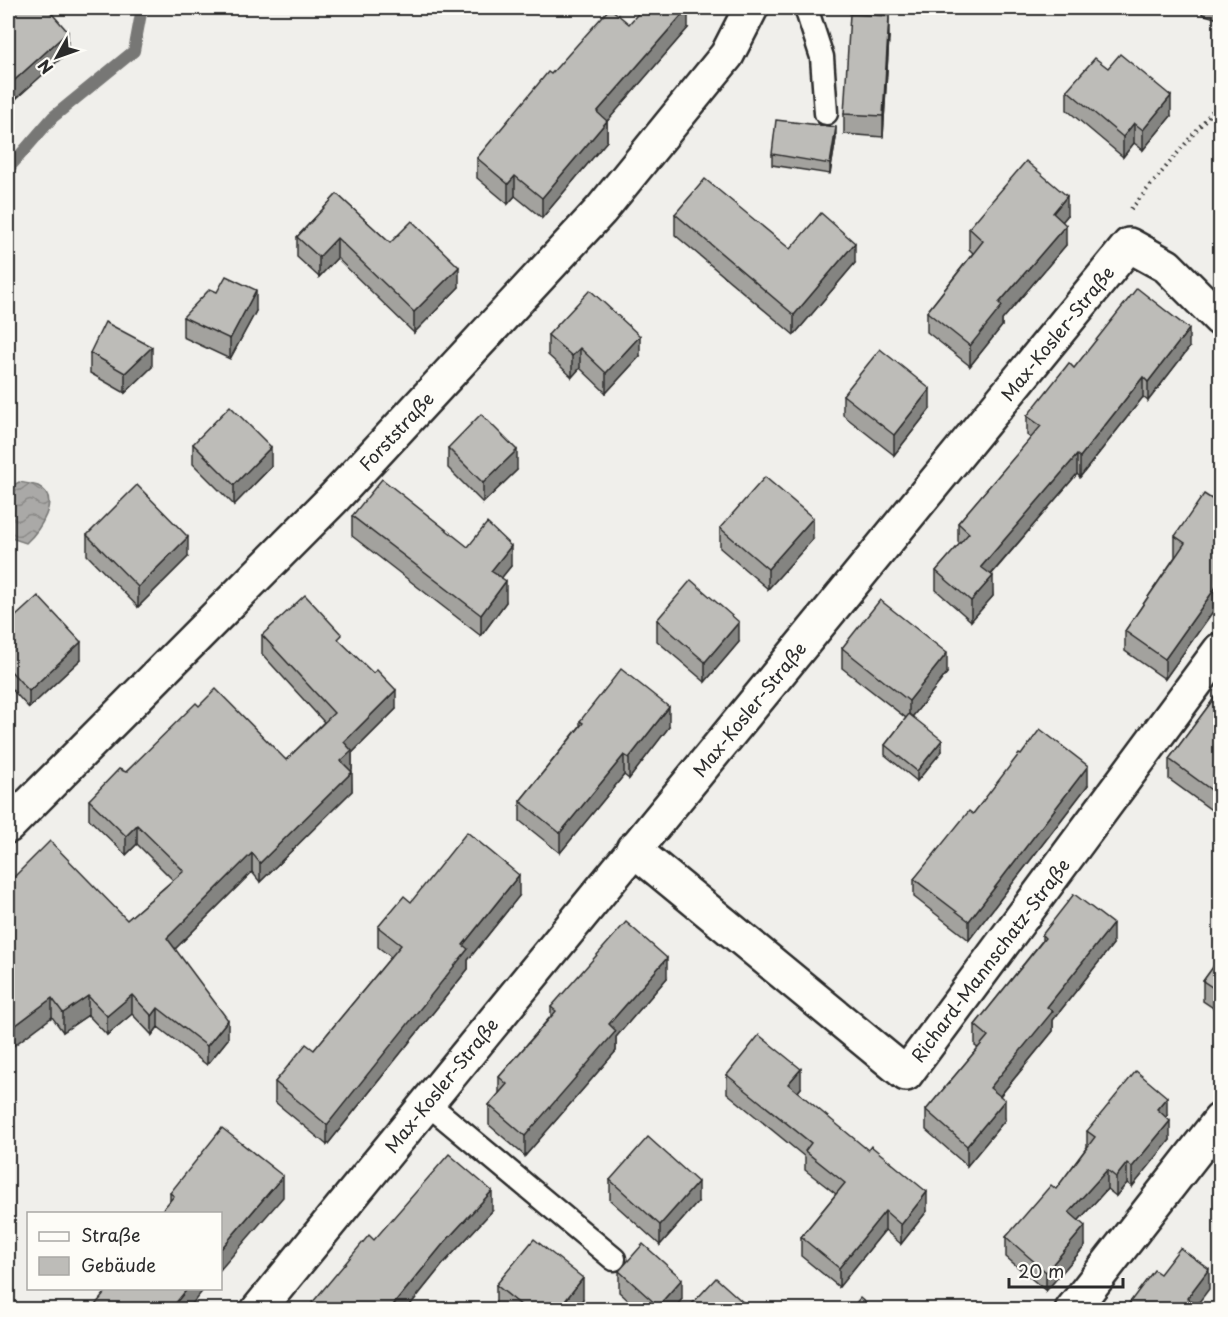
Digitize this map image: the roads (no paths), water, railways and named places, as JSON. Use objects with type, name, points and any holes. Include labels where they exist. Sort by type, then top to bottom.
[{"type":"street","name":"Forststraße","points":[[8,826],[333,499],[601,210],[727,55],[751,8]]},
{"type":"street","name":"Max-Kosler-Straße","points":[[258,1310],[1129,245],[1167,266],[1221,319]]},
{"type":"street","name":"Richard-Mannschatz-Straße","points":[[633,849],[906,1074],[1221,650]]},
{"type":"street","points":[[1072,1310],[1221,1120]]},
{"type":"lane","points":[[806,8],[822,57],[826,113]]},
{"type":"lane","points":[[427,1103],[614,1259]]},
{"type":"water","points":[[19,482],[38,486],[45,491],[48,498],[46,515],[26,543],[8,537],[8,488]]},
{"type":"waterway","points":[[8,169],[53,117],[134,51],[142,8]]}]
